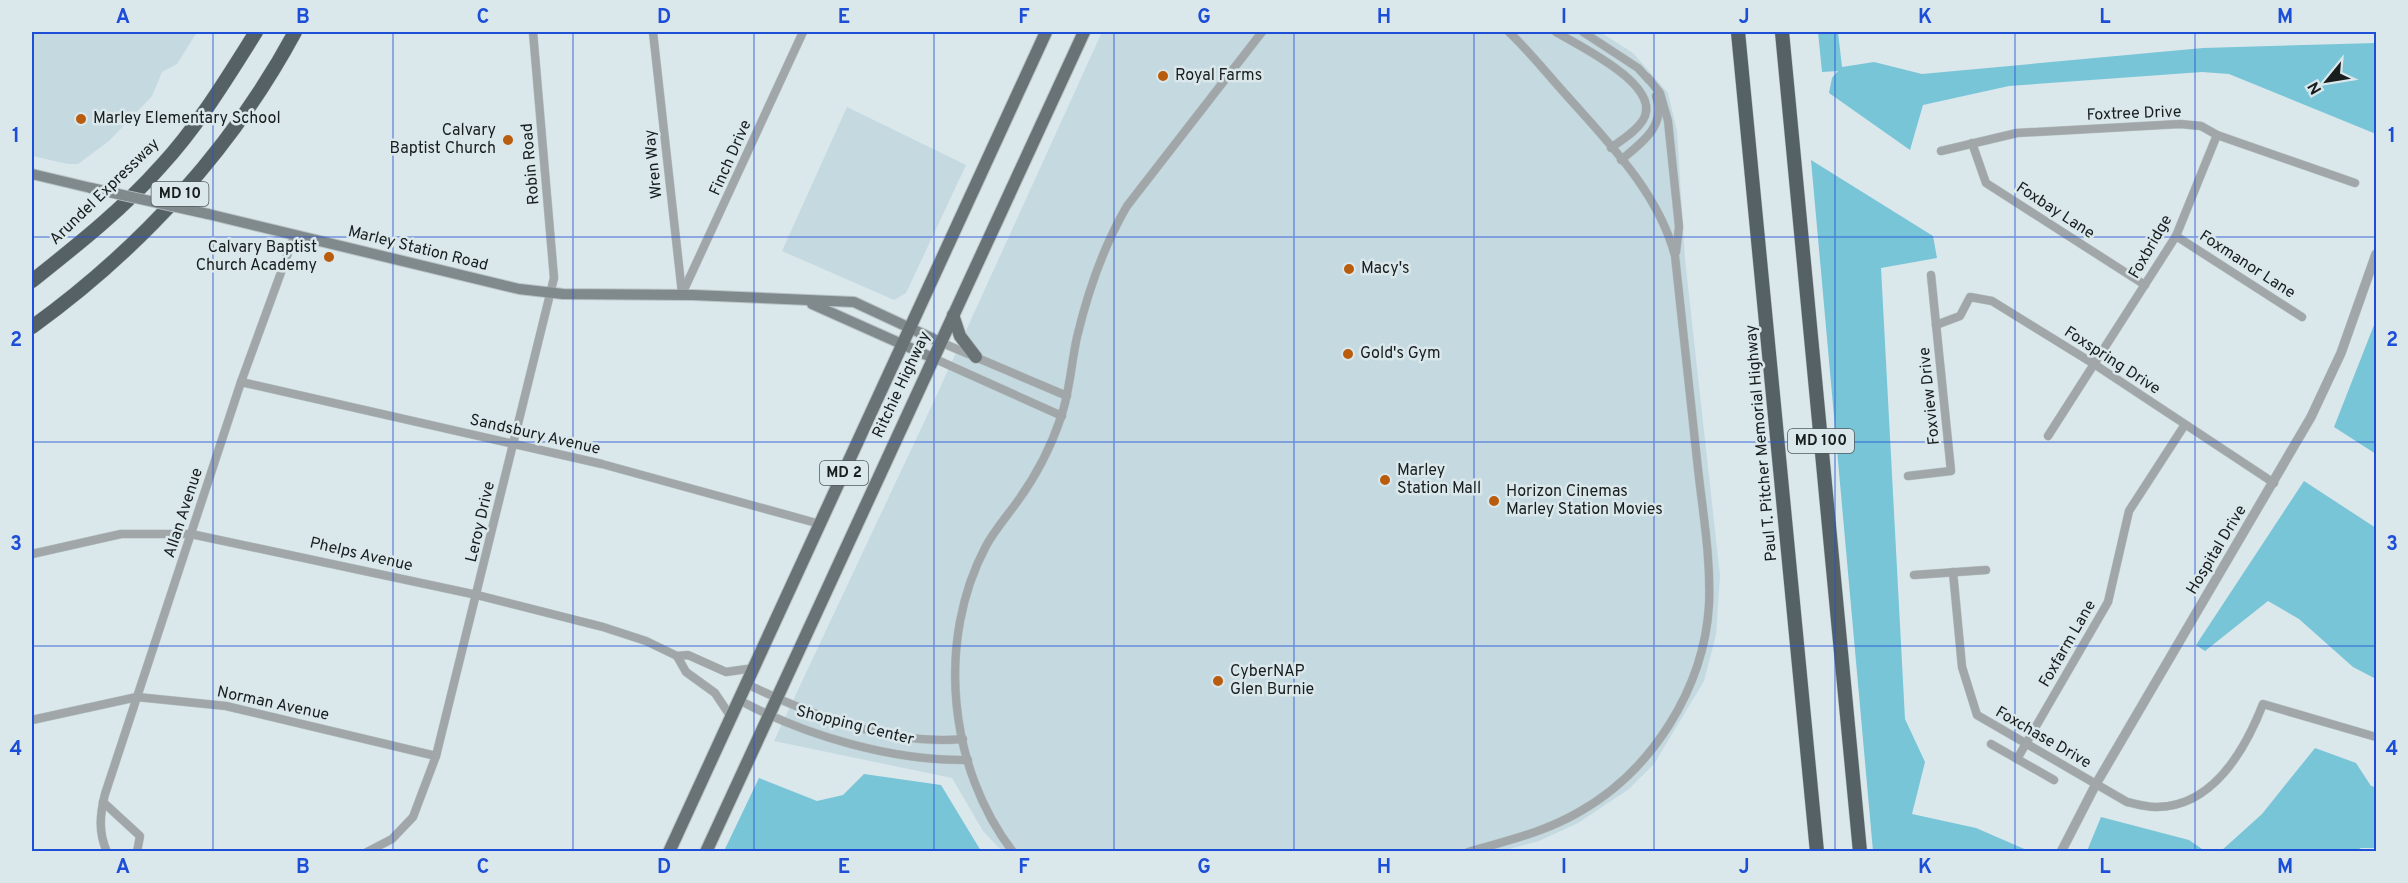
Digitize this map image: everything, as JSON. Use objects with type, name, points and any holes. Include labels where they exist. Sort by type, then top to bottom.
[{"type":"highway","name":"Arundel Expressway","points":[[32,281],[82,240],[161,166],[225,82],[256,32]]},
{"type":"highway","name":"MD 10","points":[[32,327],[108,266],[188,186],[249,108],[295,32]]},
{"type":"highway","points":[[1731,32],[1747,109]]},
{"type":"highway","name":"Paul T. Pitcher Memorial Highway","points":[[1738,32],[1817,852]]},
{"type":"highway","name":"MD 100","points":[[1782,32],[1860,852]]},
{"type":"main road","name":"Ritchie Highway","points":[[669,852],[1046,32]]},
{"type":"main road","name":"Ritchie Highway","points":[[706,852],[1084,32]]},
{"type":"main road","name":"Marley Station Road","points":[[32,174],[295,234],[484,282],[549,292],[682,294],[854,302],[940,342]]},
{"type":"main road","name":"Marley Station Road","points":[[804,300],[933,358]]},
{"type":"main road","points":[[953,315],[960,336],[976,357]]},
{"type":"street","name":"Robin Road","points":[[533,32],[554,278],[549,292]]},
{"type":"street","name":"Wren Way","points":[[653,32],[682,294]]},
{"type":"street","name":"Finch Drive","points":[[682,294],[803,32]]},
{"type":"street","points":[[1013,852],[985,806],[968,760],[963,739],[955,682],[954,652],[964,595],[987,545],[1035,474],[1062,417],[1086,302],[1112,230],[1144,183],[1262,32]]},
{"type":"street","points":[[1468,852],[1552,826],[1580,812],[1625,778],[1656,744],[1683,700],[1694,675],[1706,627],[1709,586],[1675,256],[1670,236],[1655,206],[1621,160],[1509,32]]},
{"type":"street","points":[[1556,32],[1629,78],[1643,94],[1646,106],[1643,120],[1611,148]]},
{"type":"street","points":[[1583,32],[1638,68],[1660,93],[1668,121],[1679,226],[1675,256]]},
{"type":"street","points":[[1621,160],[1652,132],[1657,123],[1658,102],[1647,77]]},
{"type":"street","name":"Foxtree Drive","points":[[1941,151],[2017,133],[2181,124],[2201,126],[2217,135],[2355,183]]},
{"type":"street","name":"Foxbridge","points":[[2048,436],[2176,236],[2217,135]]},
{"type":"street","name":"Foxbay Lane","points":[[1972,143],[1986,183],[2145,285]]},
{"type":"street","name":"Allan Avenue","points":[[107,852],[101,833],[103,802],[241,382],[295,234]]},
{"type":"street","name":"Foxmanor Lane","points":[[2176,236],[2302,317]]},
{"type":"street","name":"Hospital Drive","points":[[2061,852],[2096,784],[2311,417],[2340,353],[2376,254]]},
{"type":"street","name":"Foxview Drive","points":[[1908,476],[1951,471],[1931,276]]},
{"type":"street","name":"Leroy Drive","points":[[367,852],[393,839],[413,817],[436,756],[549,292]]},
{"type":"street","name":"Foxspring Drive","points":[[1936,325],[1960,316],[1970,297],[1992,301],[2094,364],[2184,426],[2274,483]]},
{"type":"street","points":[[940,342],[1067,396]]},
{"type":"street","points":[[933,358],[1062,417]]},
{"type":"street","name":"Sandsbury Avenue","points":[[241,382],[666,481],[820,524]]},
{"type":"street","name":"Foxfarm Lane","points":[[2017,759],[2108,602],[2129,511],[2184,426]]},
{"type":"street","name":"Phelps Avenue","points":[[32,554],[121,534],[191,534],[477,595],[603,627],[646,641],[677,656],[688,655],[726,672],[754,668]]},
{"type":"street","points":[[1914,575],[1986,570]]},
{"type":"street","name":"Foxchase Drive","points":[[1953,572],[1962,667],[1977,715],[2127,802],[2156,807],[2185,801],[2215,785],[2235,759],[2255,725],[2263,704],[2376,737]]},
{"type":"street","name":"Phelps Avenue","points":[[677,656],[686,672],[715,693],[731,717]]},
{"type":"street","name":"Shopping Center","points":[[747,684],[812,713],[861,726],[926,740],[963,739]]},
{"type":"street","name":"Norman Avenue","points":[[32,720],[137,697],[226,706],[436,756]]},
{"type":"street","name":"Shopping Center","points":[[740,700],[768,715],[828,737],[919,757],[968,760]]},
{"type":"street","points":[[1991,744],[2054,780]]},
{"type":"street","points":[[103,802],[140,836],[137,852]]},
{"type":"shaded area","name":"Marley Elementary School","points":[[32,32],[197,32],[177,64],[162,72],[152,96],[109,141],[78,164],[68,164],[32,156]]},
{"type":"shaded area","points":[[1102,32],[1600,32],[1633,53],[1668,93],[1677,131],[1685,259],[1720,576],[1716,635],[1704,681],[1654,764],[1629,789],[1578,823],[1539,841],[1502,851],[1002,851],[983,831],[952,778],[774,741],[934,401]]},
{"type":"shaded area","points":[[1818,32],[1838,32],[1842,67],[1874,62],[1922,74],[2203,48],[2376,43],[2376,134],[2229,74],[2202,72],[2009,86],[1923,105],[1910,150],[1829,93],[1832,78],[1838,71],[1822,72]]},
{"type":"shaded area","points":[[847,107],[966,165],[906,293],[894,300],[782,251]]},
{"type":"shaded area","points":[[1811,160],[1933,236],[1937,258],[1881,268],[1905,719],[1925,762],[1912,814],[1976,828],[2029,851],[1873,851]]},
{"type":"shaded area","points":[[2376,320],[2376,454],[2334,427]]},
{"type":"shaded area","points":[[2304,481],[2376,528],[2376,679],[2353,667],[2299,619],[2268,601],[2205,651],[2196,645]]},
{"type":"shaded area","points":[[2315,748],[2356,763],[2371,786],[2376,787],[2376,848],[2361,848],[2353,852],[2221,851],[2262,814]]},
{"type":"shaded area","points":[[864,774],[941,785],[981,851],[724,851],[759,778],[817,801],[843,795]]},
{"type":"shaded area","points":[[2101,817],[2189,840],[2205,851],[2087,851]]},
{"type":"place","name":"Royal Farms","points":[[1163,76]]},
{"type":"place","name":"Marley Elementary School","points":[[81,119]]},
{"type":"place","name":"Calvary Baptist Church","points":[[508,140]]},
{"type":"place","name":"Calvary Baptist Church Academy","points":[[329,257]]},
{"type":"place","name":"Macy's","points":[[1349,269]]},
{"type":"place","name":"Gold's Gym","points":[[1348,354]]},
{"type":"place","name":"Marley Station Mall","points":[[1385,480]]},
{"type":"place","name":"Horizon Cinemas Marley Station Movies","points":[[1494,501]]},
{"type":"place","name":"CyberNAP Glen Burnie","points":[[1218,681]]}]
